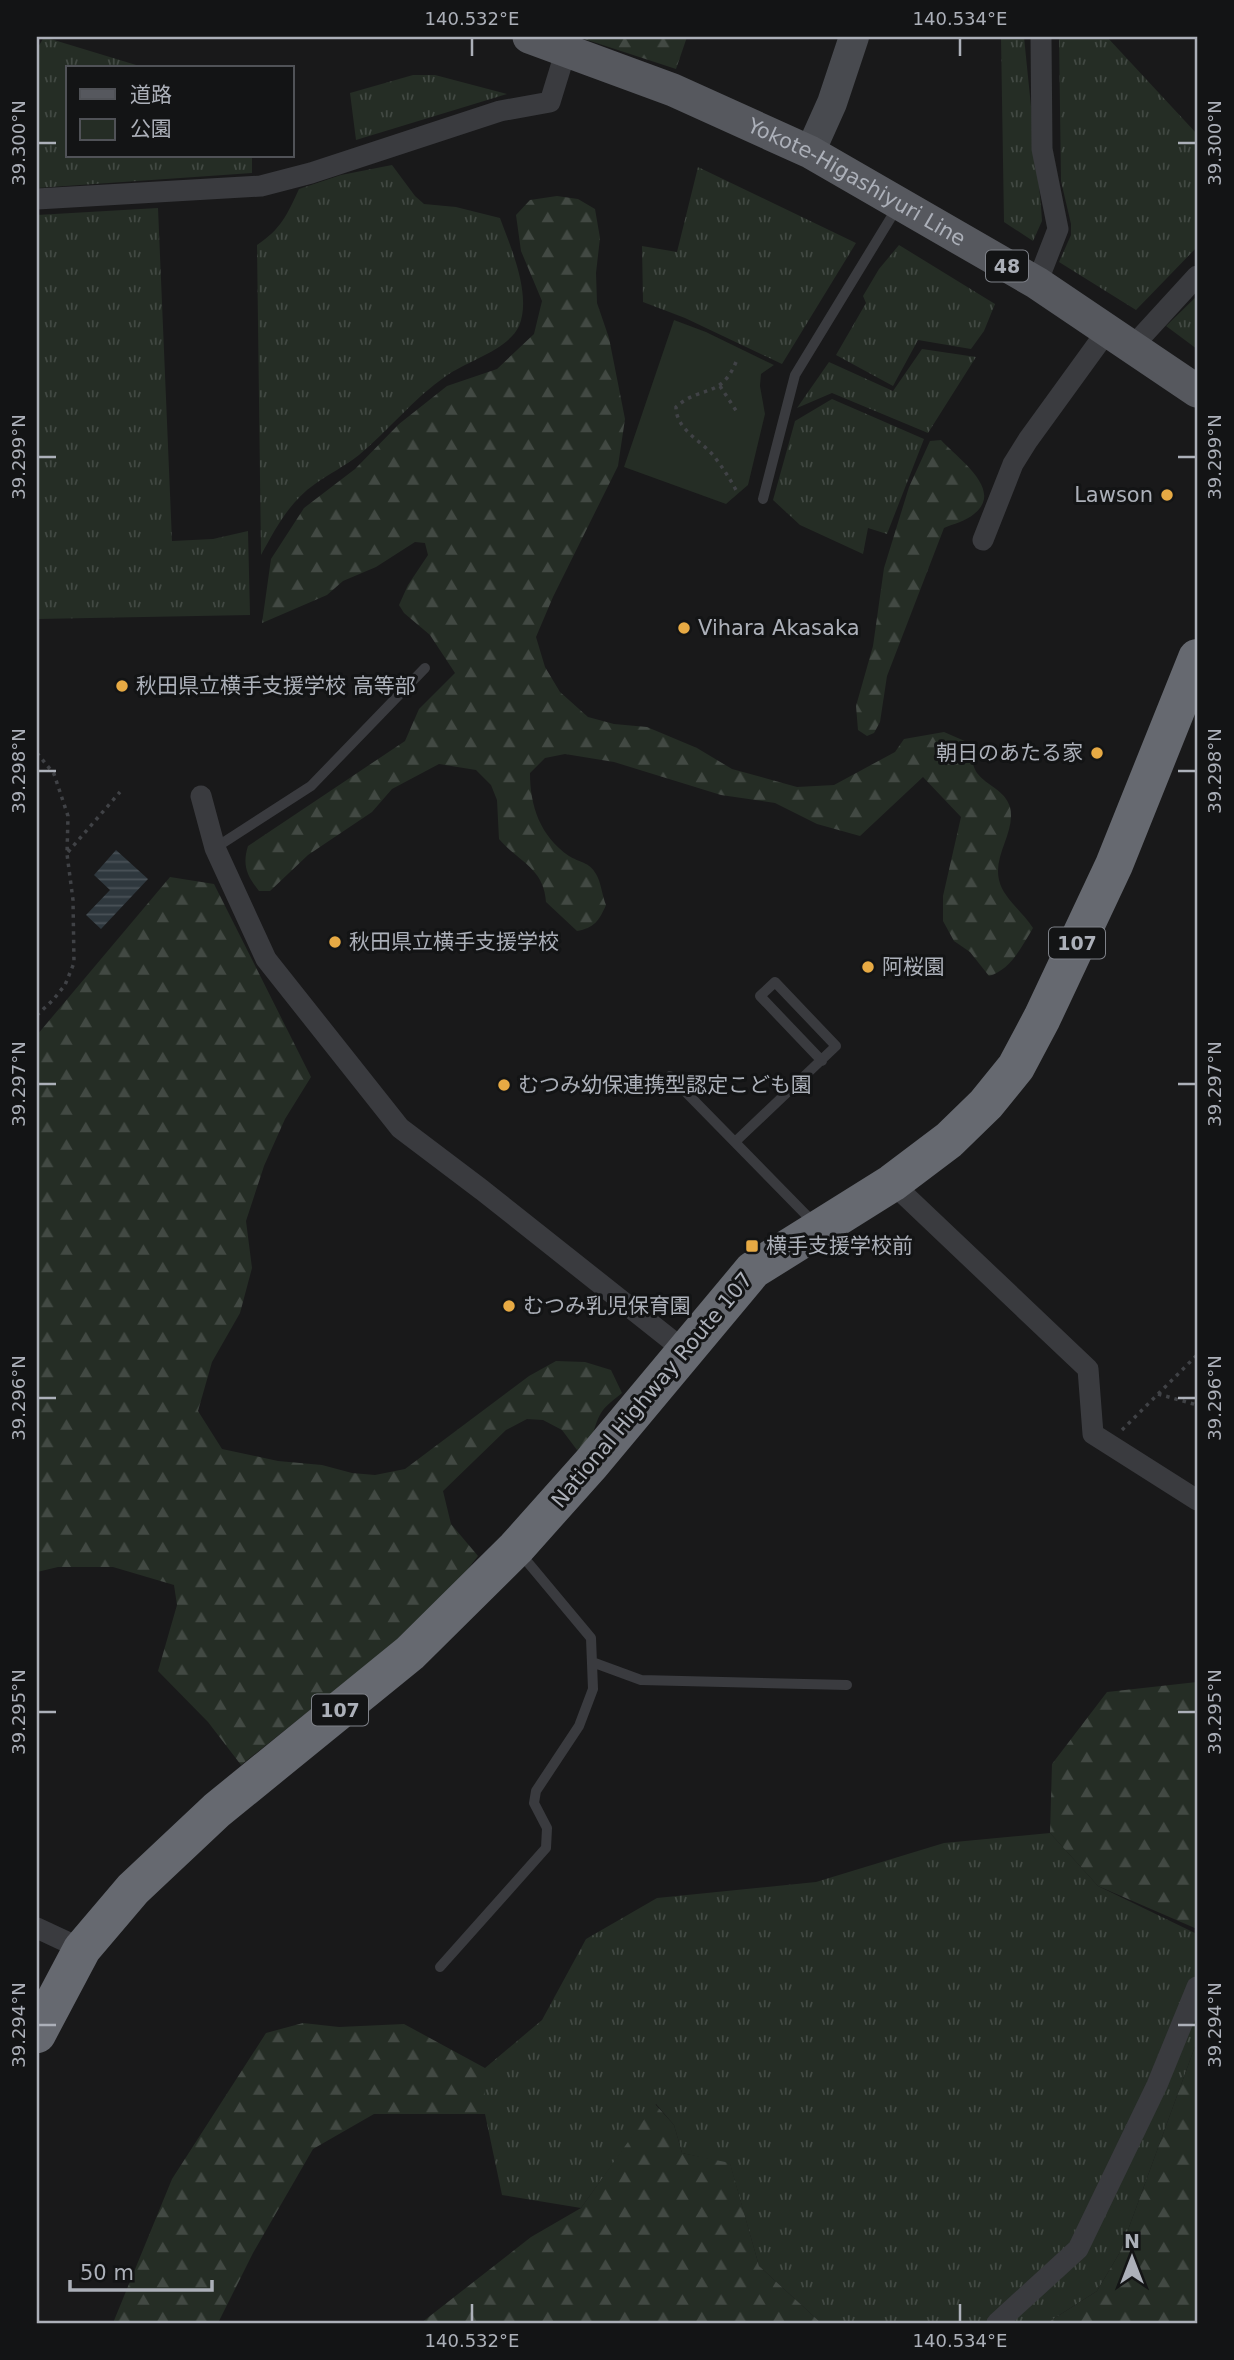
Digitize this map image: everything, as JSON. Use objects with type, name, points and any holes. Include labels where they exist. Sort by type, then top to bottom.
[{"type":"highway","name":"National Highway Route 107","points":[[37,2034],[82,1949],[133,1889],[217,1810],[410,1653],[516,1548],[591,1464],[753,1270],[892,1183],[949,1140],[986,1104],[1016,1067],[1114,866],[1197,658]]},
{"type":"main road","name":"Yokote-Higashiyuri Line","points":[[528,37],[673,90],[810,152],[1037,283],[1197,391]]},
{"type":"street","points":[[810,152],[832,103],[854,37]]},
{"type":"street","points":[[1037,283],[1058,229],[1042,149],[1041,37]]},
{"type":"street","points":[[37,199],[261,186],[311,173],[500,111],[550,102],[566,50]]},
{"type":"street","points":[[983,540],[1013,464],[1028,440],[1119,339],[1197,276]]},
{"type":"street","points":[[201,796],[215,848],[266,959],[400,1128],[482,1189],[685,1351]]},
{"type":"street","points":[[892,1183],[1088,1369],[1093,1434],[1197,1500]]},
{"type":"street","points":[[37,1928],[82,1949]]},
{"type":"street","points":[[997,2323],[1077,2249],[1157,2085],[1197,1987]]},
{"type":"lane","points":[[763,499],[795,375],[900,203]]},
{"type":"lane","points":[[215,848],[311,786],[425,668]]},
{"type":"lane","points":[[735,1142],[822,1061],[836,1046],[775,982],[760,996],[822,1061]]},
{"type":"lane","points":[[670,1076],[819,1228]]},
{"type":"lane","points":[[440,1967],[546,1848],[547,1828],[534,1803],[536,1791],[579,1726],[593,1689],[591,1638],[516,1548]]},
{"type":"lane","points":[[592,1662],[641,1680],[846,1685]]},
{"type":"path","points":[[736,362],[725,382],[685,399],[676,407],[676,414],[682,426],[718,462],[738,494]]},
{"type":"path","points":[[720,386],[737,412]]},
{"type":"path","points":[[37,753],[54,774],[68,816],[67,854],[74,900],[74,963],[65,985],[37,1015]]},
{"type":"path","points":[[67,854],[120,792]]},
{"type":"path","points":[[1108,1443],[1197,1355]]},
{"type":"path","points":[[1158,1394],[1197,1405]]},
{"type":"green space","points":[[44,37],[139,66],[66,66],[66,158],[252,158],[252,173],[37,188],[37,49]]},
{"type":"green space","points":[[578,37],[687,37],[676,69]]},
{"type":"green space","points":[[1001,37],[1024,37],[1042,221],[1033,241],[1004,222]]},
{"type":"green space","points":[[1059,37],[1107,37],[1197,134],[1197,247],[1136,310],[1059,262],[1071,235],[1071,224],[1061,181]]},
{"type":"green space","points":[[413,75],[435,75],[507,94],[356,140],[350,93]]},
{"type":"green space","points":[[392,165],[424,204],[456,207],[500,218],[522,286],[519,326],[506,342],[434,385],[359,455],[306,491],[284,516],[261,555],[257,245],[282,221],[299,189],[341,175]]},
{"type":"green space","points":[[698,167],[856,243],[782,364],[685,318],[643,302],[642,246],[677,252]]},
{"type":"green space","points":[[557,196],[578,199],[595,209],[600,238],[596,273],[597,303],[609,338],[625,419],[618,466],[536,637],[545,667],[560,692],[588,717],[614,724],[647,727],[697,748],[732,769],[797,787],[834,785],[895,752],[904,739],[944,732],[967,742],[977,773],[1008,801],[1010,825],[999,861],[999,880],[1005,893],[1033,928],[1015,956],[997,973],[989,976],[970,952],[954,941],[943,921],[943,896],[961,817],[923,777],[860,836],[817,824],[775,803],[721,795],[614,762],[565,754],[545,758],[530,773],[532,797],[539,819],[544,830],[559,848],[593,870],[606,905],[595,923],[577,931],[546,902],[541,881],[536,873],[499,839],[497,800],[491,785],[476,770],[439,764],[392,789],[372,812],[308,855],[270,891],[259,891],[251,880],[246,865],[248,846],[405,741],[419,709],[455,673],[430,635],[404,613],[399,605],[408,585],[428,555],[425,543],[415,542],[376,567],[343,581],[327,595],[262,623],[271,559],[304,508],[355,469],[399,424],[447,386],[497,369],[534,334],[542,301],[521,251],[516,215],[530,200]]},
{"type":"green space","points":[[158,208],[172,541],[213,539],[248,531],[250,615],[37,619],[37,215]]},
{"type":"green space","points":[[899,245],[995,304],[984,331],[971,349],[918,340],[893,386],[836,355],[866,303],[863,296],[879,269]]},
{"type":"green space","points":[[1197,296],[1197,349],[1166,326]]},
{"type":"green space","points":[[674,320],[706,332],[774,365],[761,374],[760,386],[765,414],[748,485],[726,504],[624,467]]},
{"type":"green space","points":[[922,349],[976,357],[928,433],[832,393],[797,408],[829,362],[893,391]]},
{"type":"green space","points":[[832,399],[924,439],[887,534],[868,528],[863,554],[800,525],[773,500],[795,421]]},
{"type":"green space","points":[[941,440],[975,475],[984,495],[982,505],[971,516],[944,528],[887,676],[880,722],[874,733],[867,736],[858,730],[856,706],[873,646],[884,568],[909,487],[930,441]]},
{"type":"green space","points":[[170,877],[214,884],[311,1077],[285,1119],[264,1166],[246,1221],[252,1268],[240,1313],[212,1362],[198,1411],[222,1449],[278,1461],[322,1465],[352,1473],[375,1475],[405,1469],[529,1376],[556,1361],[585,1362],[611,1370],[622,1393],[603,1410],[590,1440],[583,1448],[577,1450],[562,1430],[543,1420],[527,1419],[506,1430],[443,1491],[451,1524],[478,1556],[437,1609],[241,1765],[208,1722],[158,1671],[177,1605],[174,1585],[113,1567],[58,1567],[37,1572],[37,1035]]},
{"type":"green space","points":[[1197,1682],[1197,1929],[1098,1886],[1050,1833],[1052,1764],[1107,1692]]},
{"type":"green space","points":[[1050,1833],[1098,1886],[1197,1934],[1197,2041],[1120,2252],[1097,2291],[1047,2323],[821,2323],[759,2266],[730,2164],[682,2153],[674,2125],[656,2104],[581,2208],[502,2195],[485,2114],[485,2068],[542,2020],[586,1939],[657,1898],[816,1882],[944,1843]]},
{"type":"green space","points":[[303,2023],[339,2027],[404,2024],[485,2068],[485,2114],[374,2114],[313,2149],[253,2253],[218,2323],[113,2323],[172,2179],[266,2033]]},
{"type":"green space","points":[[1197,2041],[1197,2323],[1047,2323],[1097,2291],[1120,2252]]},
{"type":"green space","points":[[655,2104],[674,2125],[682,2153],[730,2163],[759,2266],[821,2323],[421,2323],[531,2237],[581,2208]]},
{"type":"shaded area","points":[[116,850],[148,879],[101,929],[86,915],[110,890],[94,875]]},
{"type":"place","name":"Lawson","points":[[1167,495]]},
{"type":"place","name":"Vihara Akasaka","points":[[684,628]]},
{"type":"place","name":"秋田県立横手支援学校 高等部","points":[[122,686]]},
{"type":"place","name":"朝日のあたる家","points":[[1097,753]]},
{"type":"place","name":"秋田県立横手支援学校","points":[[335,942]]},
{"type":"place","name":"阿桜園","points":[[868,967]]},
{"type":"place","name":"むつみ幼保連携型認定こども園","points":[[504,1085]]},
{"type":"place","name":"横手支援学校前","points":[[752,1246]]},
{"type":"place","name":"むつみ乳児保育園","points":[[509,1306]]}]
